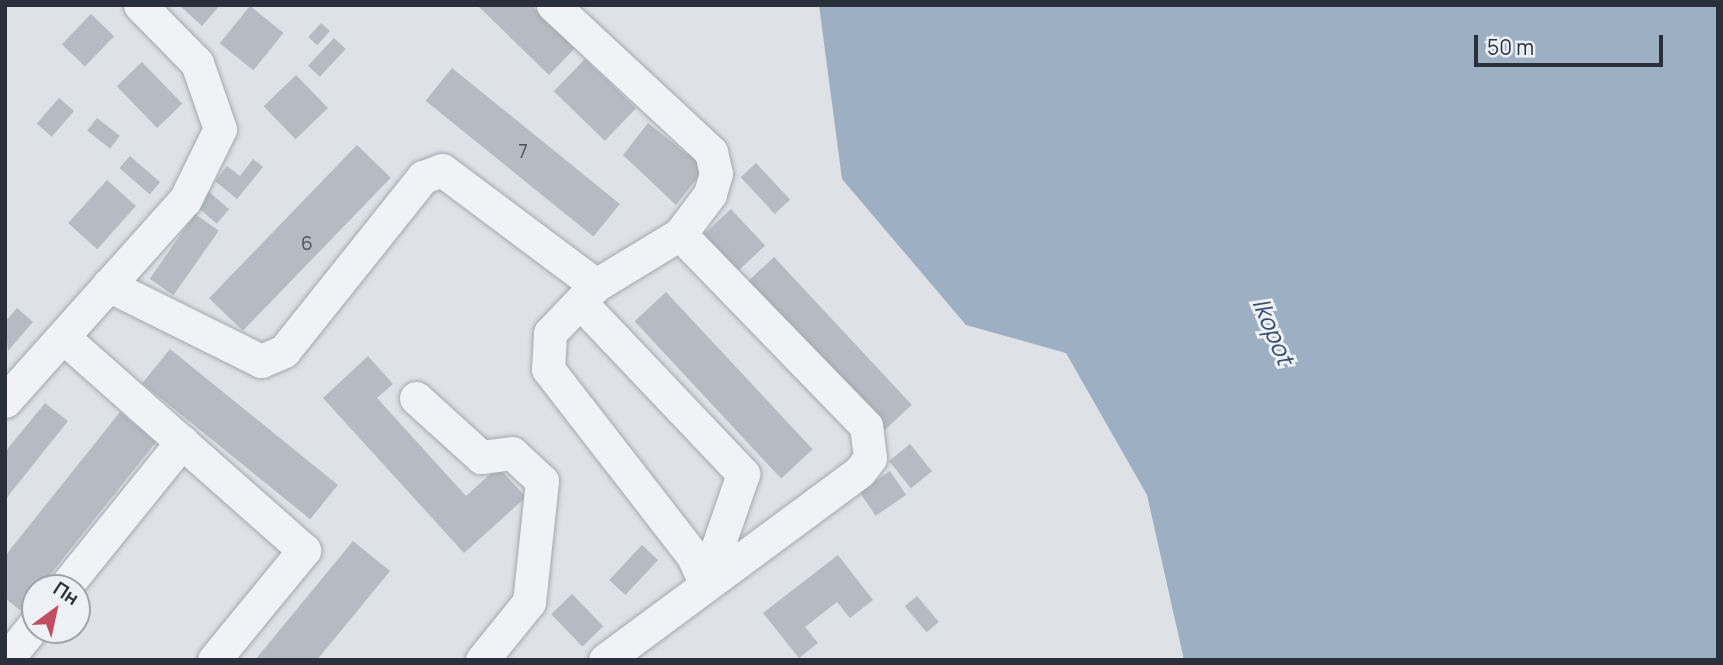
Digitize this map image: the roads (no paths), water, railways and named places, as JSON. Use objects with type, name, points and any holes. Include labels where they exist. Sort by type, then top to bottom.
[{"type":"street","points":[[6,398],[185,200],[220,130],[197,63],[140,5]]},
{"type":"street","points":[[553,5],[711,152],[716,173],[710,194],[680,234],[588,294],[550,333],[548,369],[693,556],[705,583]]},
{"type":"street","points":[[108,285],[261,361],[284,351],[424,177],[442,170],[588,294],[743,474],[705,583]]},
{"type":"street","points":[[605,660],[705,583],[860,471],[870,444],[866,426],[680,234]]},
{"type":"street","points":[[63,337],[304,550],[214,660]]},
{"type":"street","points":[[416,398],[481,457],[512,453],[542,481],[529,602],[482,660]]},
{"type":"street","points":[[75,574],[182,442]]},
{"type":"street","points":[[10,655],[21,641]]},
{"type":"water","name":"Ikopot","points":[[819,5],[1718,5],[1718,660],[1184,660],[1147,495],[1066,353],[966,325],[842,179]]}]
